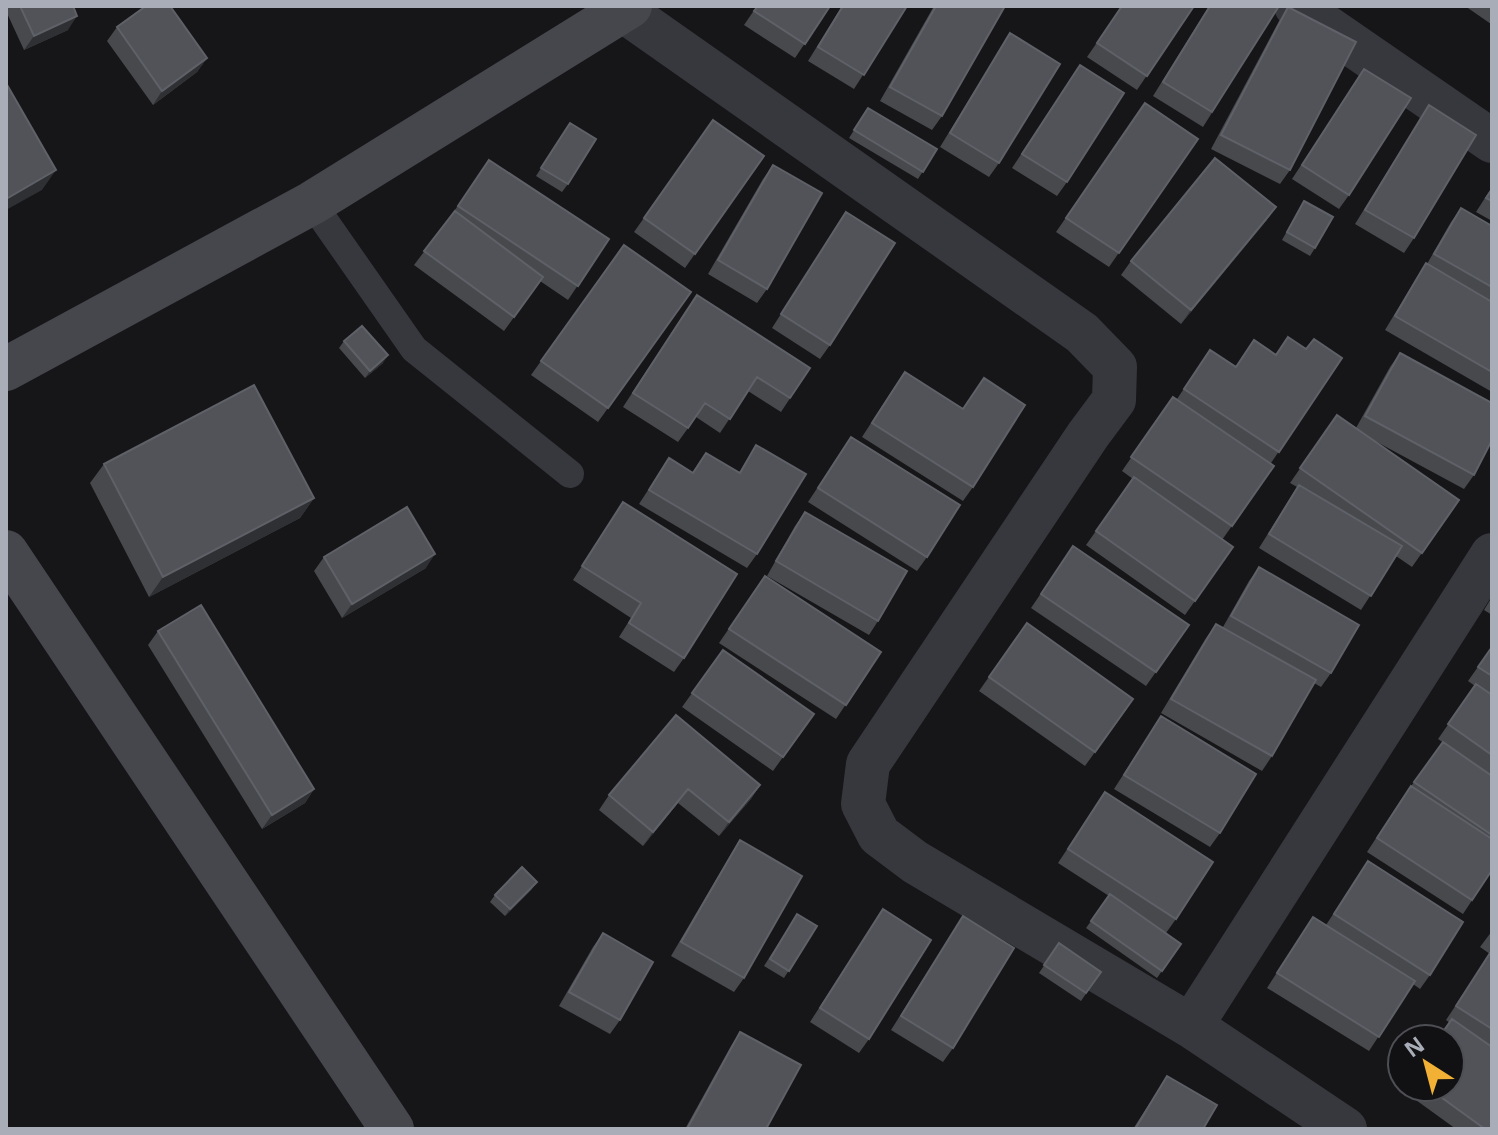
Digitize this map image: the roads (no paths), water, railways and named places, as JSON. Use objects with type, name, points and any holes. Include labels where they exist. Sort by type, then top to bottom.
[{"type":"street","points":[[1296,6],[1492,141]]},
{"type":"street","points":[[6,369],[312,203],[627,9],[1082,333],[1115,367],[1114,400],[868,764],[863,804],[879,835],[915,862],[1191,1026],[1345,1129]]},
{"type":"street","points":[[6,552],[392,1129]]},
{"type":"street","points":[[1191,1026],[1492,555]]},
{"type":"lane","points":[[312,203],[414,349],[570,474]]}]
